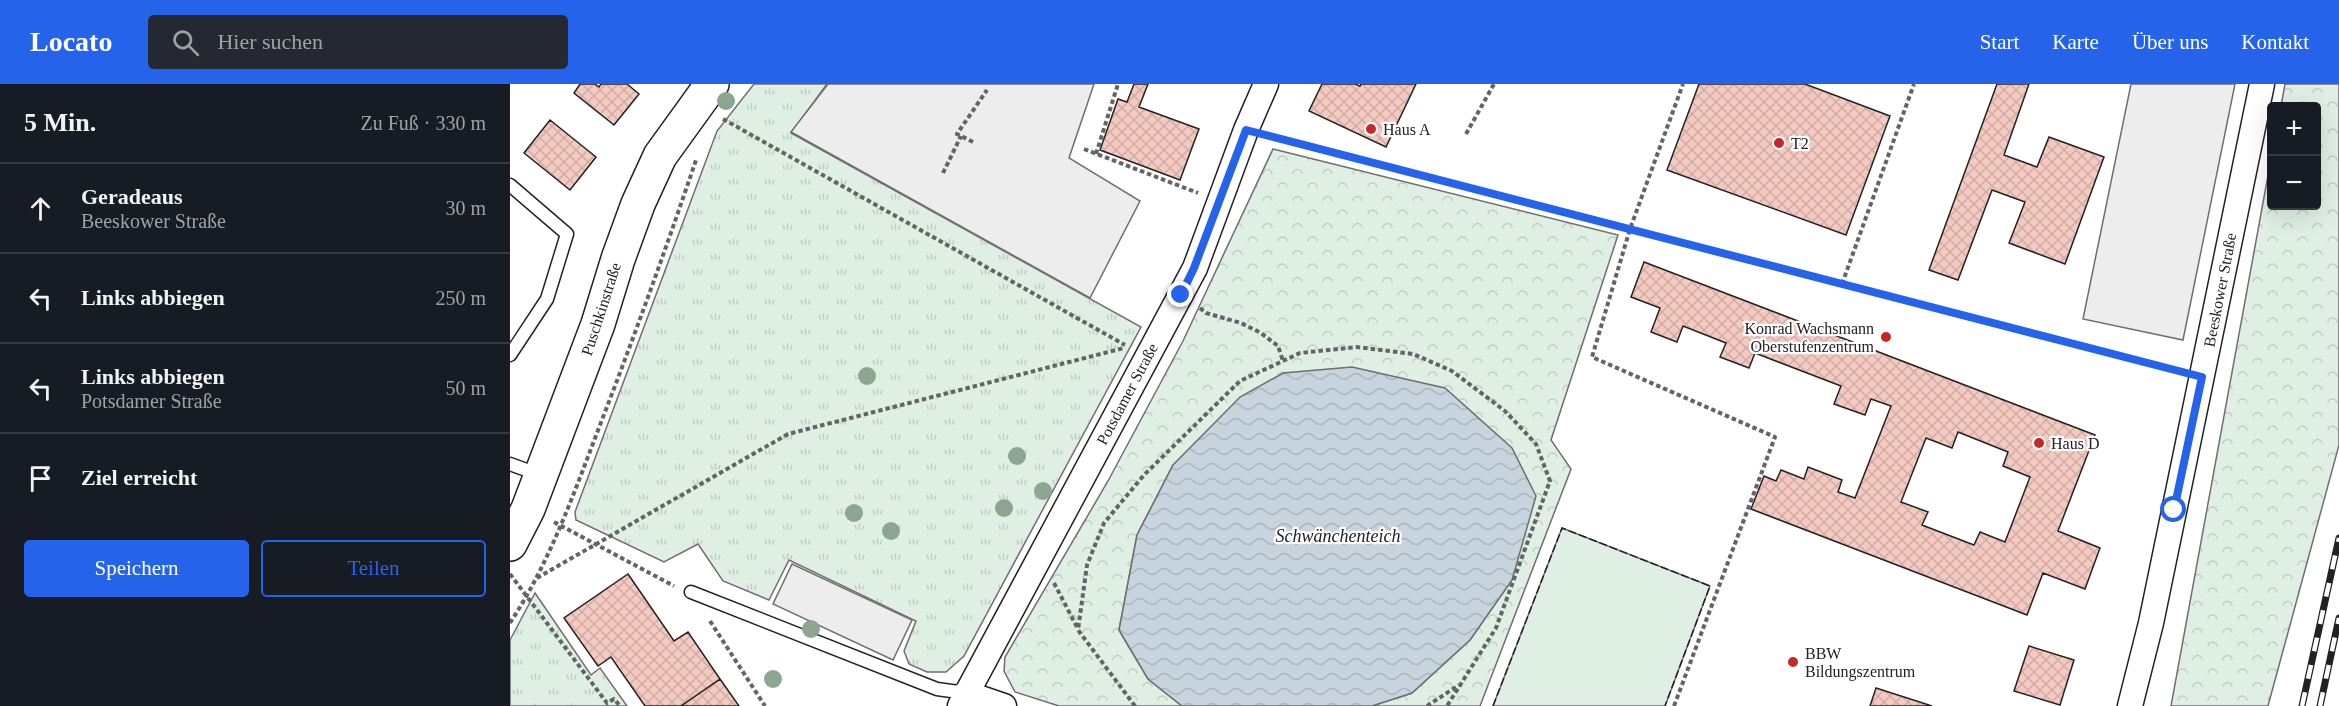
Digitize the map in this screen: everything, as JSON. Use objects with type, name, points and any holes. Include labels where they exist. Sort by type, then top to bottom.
[{"type":"street","name":"Puschkinstraße","points":[[510,544],[528,509],[598,324],[638,204],[660,156],[712,84]]},
{"type":"street","name":"Potsdamer Straße","points":[[963,700],[1181,295],[1194,268],[1246,130],[1266,84]]},
{"type":"street","name":"Beeskower Straße","points":[[2130,706],[2151,623],[2262,84]]},
{"type":"street","points":[[963,700],[1004,706]]},
{"type":"lane","points":[[510,185],[567,234],[547,299],[510,355]]},
{"type":"lane","points":[[510,465],[540,475]]},
{"type":"lane","points":[[691,592],[963,700]]},
{"type":"path","points":[[1096,154],[1118,84]]},
{"type":"path","points":[[1466,134],[1494,84]]},
{"type":"path","points":[[1674,706],[1775,437],[1592,357],[1630,229],[1683,84]]},
{"type":"path","points":[[1842,284],[1914,84]]},
{"type":"path","points":[[973,142],[957,134],[987,90]]},
{"type":"path","points":[[537,578],[788,434],[1128,347],[719,117]]},
{"type":"path","points":[[1246,130],[2202,377]]},
{"type":"path","points":[[943,173],[961,136]]},
{"type":"path","points":[[510,623],[527,597],[562,527],[655,280],[699,150]]},
{"type":"path","points":[[1084,150],[1178,185]]},
{"type":"path","points":[[1181,295],[1206,313],[1241,323],[1261,333],[1278,346],[1283,361]]},
{"type":"path","points":[[1078,630],[1087,565],[1104,523],[1144,475],[1240,381],[1300,353],[1357,347],[1413,354],[1452,371],[1504,411],[1536,444],[1550,481],[1496,628],[1448,706]]},
{"type":"path","points":[[528,509],[676,587],[691,592],[765,706]]},
{"type":"path","points":[[1040,556],[1078,630],[1135,706]]},
{"type":"path","points":[[510,574],[608,703],[614,699],[620,706]]},
{"type":"path","points":[[1427,706],[1462,682]]},
{"type":"green space","points":[[754,84],[827,84],[791,133],[1141,327],[964,656],[946,672],[927,672],[909,664],[904,651],[916,621],[789,560],[769,600],[723,581],[698,544],[664,562],[576,520],[575,512],[717,131]]},
{"type":"green space","points":[[2285,84],[2339,84],[2339,445],[2268,706],[2171,706],[2267,181],[2267,210],[2321,210],[2321,102],[2282,102]]},
{"type":"green space","points":[[1273,149],[1618,235],[1551,440],[1571,469],[1480,706],[1372,706],[1412,693],[1470,640],[1512,580],[1173,465],[1137,535],[1119,630],[1148,679],[1182,706],[1059,706],[1015,692],[1004,671],[1005,657],[1108,481],[1183,341]]},
{"type":"green space","points":[[1562,528],[1710,586],[1665,706],[1493,706]]},
{"type":"green space","points":[[535,593],[591,675],[600,668],[627,706],[510,706],[510,640]]},
{"type":"shaded area","points":[[828,84],[1094,84],[1069,158],[1140,201],[1090,298],[791,132]]},
{"type":"shaded area","points":[[2131,84],[2235,84],[2183,340],[2083,319]]},
{"type":"shaded area","points":[[792,564],[912,620],[893,660],[773,604]]},
{"type":"water","name":"Schwänchenteich","points":[[1352,367],[1445,388],[1512,448],[1536,496],[1512,580],[1470,640],[1412,693],[1372,706],[1182,706],[1148,679],[1119,630],[1137,535],[1173,465],[1240,397],[1283,373]]},
{"type":"building","points":[[580,84],[595,84],[599,87],[601,84],[627,84],[639,94],[614,125],[574,93]]},
{"type":"building","points":[[1134,84],[1148,84],[1139,107],[1199,129],[1180,180],[1100,150],[1118,99],[1127,102]]},
{"type":"building","name":"Haus A","points":[[1322,84],[1360,86],[1361,84],[1416,84],[1386,147],[1309,111]]},
{"type":"building","name":"T2","points":[[1699,84],[1805,84],[1890,116],[1846,235],[1667,170]]},
{"type":"building","points":[[1997,84],[2029,84],[2004,155],[2037,167],[2049,137],[2104,157],[2065,264],[2009,243],[2025,202],[1992,190],[1958,280],[1929,270]]},
{"type":"building","points":[[550,120],[596,157],[570,190],[524,153]]},
{"type":"building","name":"Haus D","points":[[1644,262],[2095,435],[2058,531],[2100,548],[2085,589],[2043,573],[2027,615],[1751,509],[1764,476],[1776,481],[1781,470],[1804,479],[1808,467],[1842,480],[1838,492],[1855,498],[1891,406],[1871,399],[1865,415],[1834,404],[1841,386],[1755,353],[1749,368],[1720,357],[1726,343],[1683,326],[1677,342],[1651,332],[1660,308],[1631,297]],"holes":[[[1958,432],[2008,452],[2003,466],[2030,477],[2005,542],[1980,532],[1974,545],[1922,525],[1928,512],[1901,502],[1926,438],[1952,448]]]},
{"type":"building","points":[[628,574],[674,641],[688,632],[720,679],[681,706],[645,706],[611,657],[598,666],[564,618]]},
{"type":"building","points":[[2029,646],[2074,660],[2060,705],[2014,691]]},
{"type":"building","points":[[720,679],[739,706],[681,706]]},
{"type":"building","points":[[1876,688],[1932,706],[1870,706]]},
{"type":"railway","points":[[2302,706],[2339,538]]},
{"type":"railway","points":[[2320,706],[2339,618]]},
{"type":"fence","points":[[1493,706],[1562,528],[1710,586],[1665,706]]},
{"type":"place","name":"Haus A","points":[[1371,129]]},
{"type":"place","name":"T2","points":[[1779,143]]},
{"type":"place","name":"Konrad Wachsmann Oberstufenzentrum","points":[[1886,337]]},
{"type":"place","name":"Haus D","points":[[2039,443]]},
{"type":"place","name":"BBW Bildungszentrum","points":[[1793,662]]},
{"type":"route","points":[[1181,295],[1194,268],[1246,130],[2202,377],[2174,510]]}]
